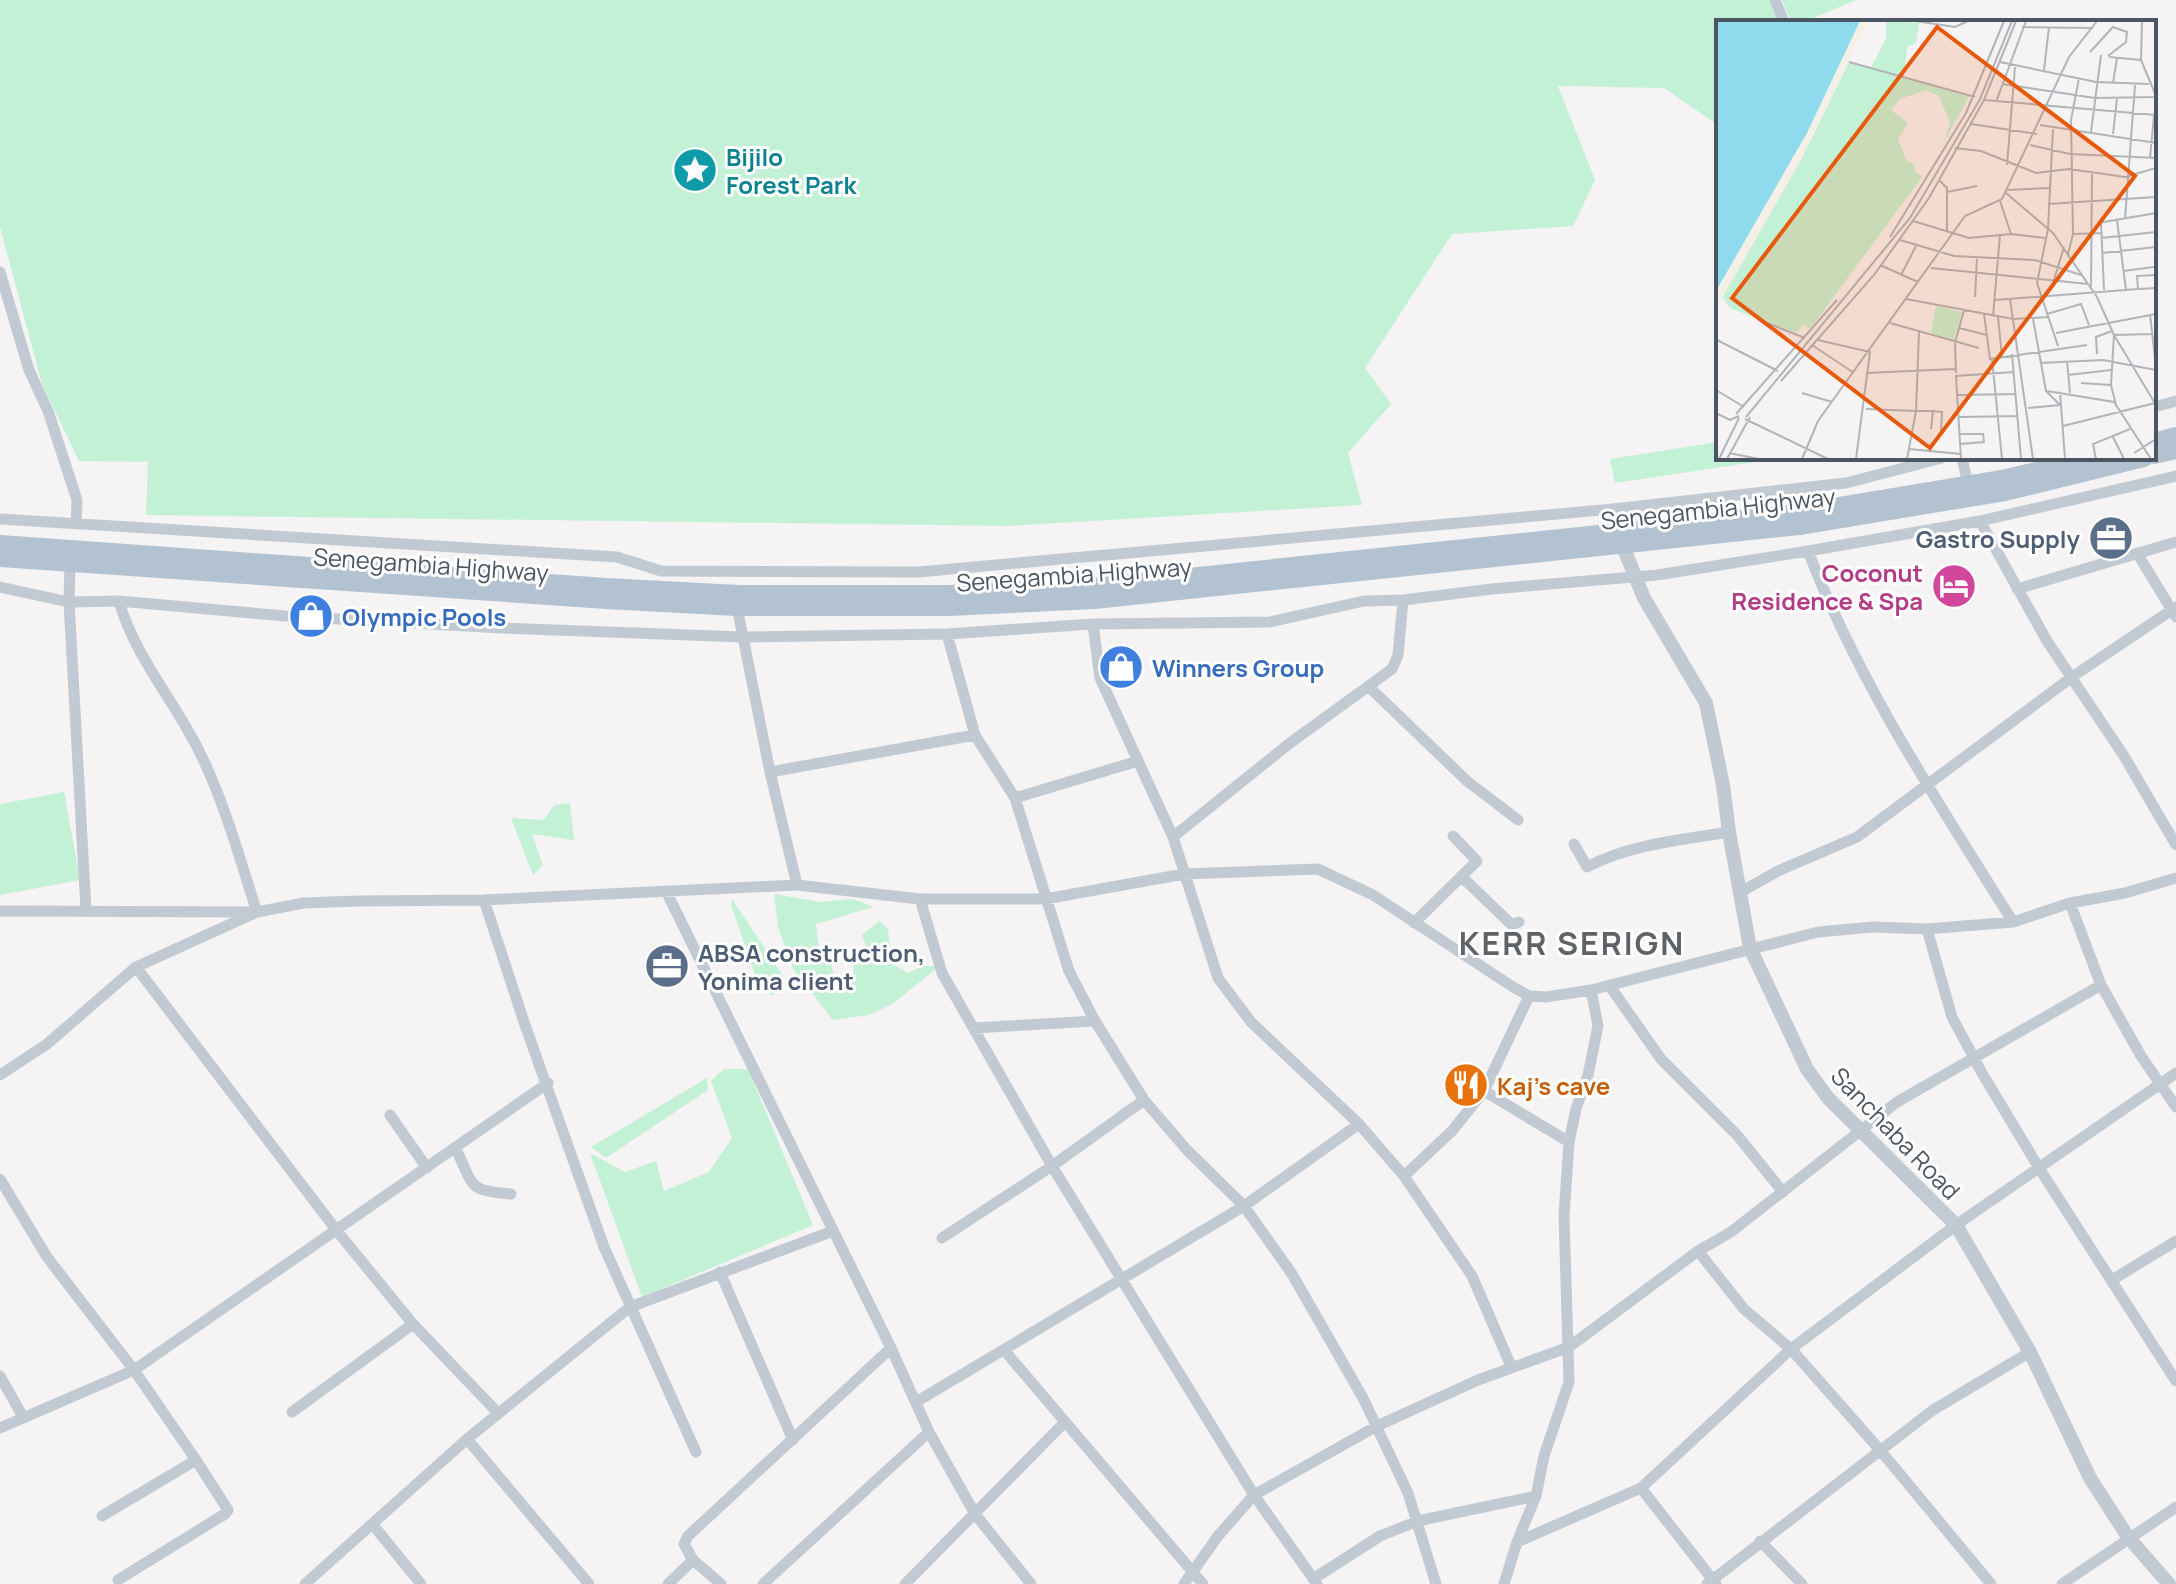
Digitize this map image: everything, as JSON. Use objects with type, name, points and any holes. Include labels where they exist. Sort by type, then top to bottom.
[{"type":"main road","points":[[2156,441],[2176,436]]},
{"type":"main road","points":[[2156,455],[2176,450]]},
{"type":"main road","name":"Senegambia Highway","points":[[0,544],[606,587],[738,594],[910,595],[1093,587],[1798,513],[1968,485],[2083,460]]},
{"type":"main road","name":"Senegambia Highway","points":[[0,558],[737,607],[910,608],[1094,600],[1799,526],[2037,485],[2136,460]]},
{"type":"street","points":[[1775,0],[1783,20]]},
{"type":"street","points":[[0,272],[29,370],[48,411],[77,500],[76,524]]},
{"type":"street","points":[[2156,406],[2176,401]]},
{"type":"street","points":[[0,519],[617,557],[661,571],[918,572],[1613,509],[1846,483],[1934,460]]},
{"type":"street","points":[[1962,460],[1968,485]]},
{"type":"street","points":[[0,587],[69,602],[119,601],[301,617],[742,637],[947,634],[1093,624],[1270,622],[1364,601],[1403,600],[1657,575],[1808,551],[1980,521],[2176,476]]},
{"type":"street","points":[[1980,521],[2047,641],[2124,756],[2176,845]]},
{"type":"street","points":[[2017,589],[2176,542]]},
{"type":"street","name":"Sanchaba Road","points":[[1622,544],[1663,634],[1706,703],[1750,948],[1807,1069],[1828,1098],[1956,1225],[2030,1352],[2090,1478],[2128,1537],[2169,1584]]},
{"type":"street","points":[[1808,551],[1825,596],[1897,737],[2013,922]]},
{"type":"street","points":[[1739,893],[1778,871],[1857,837],[2072,677],[2174,611],[2137,553]]},
{"type":"street","points":[[70,562],[69,602],[86,910]]},
{"type":"street","points":[[1173,837],[1290,743],[1392,669],[1398,655],[1403,600]]},
{"type":"street","points":[[119,601],[126,627],[196,745],[215,784],[257,912]]},
{"type":"street","points":[[737,607],[770,772],[797,885]]},
{"type":"street","points":[[1093,624],[1100,678],[1173,837],[1218,978],[1251,1022],[1359,1124],[1404,1176],[1472,1276],[1511,1366]]},
{"type":"street","points":[[947,634],[975,735],[1015,798],[1069,971],[1095,1021],[1144,1100],[1187,1150],[1244,1206],[1292,1274],[1377,1426],[1408,1493],[1436,1584]]},
{"type":"street","points":[[1368,686],[1467,781],[1518,820]]},
{"type":"street","points":[[770,772],[975,735]]},
{"type":"street","points":[[1015,798],[1138,761]]},
{"type":"street","points":[[1574,844],[1587,867],[1611,854],[1639,847],[1729,832]]},
{"type":"street","points":[[1414,923],[1477,861],[1453,836]]},
{"type":"street","points":[[0,911],[257,912],[304,903],[484,900],[797,885],[920,899],[1045,899],[1184,874],[1318,869],[1373,895],[1529,996],[1546,997],[1591,990],[1750,948],[1832,931],[1873,927],[1927,929],[2013,922],[2070,903],[2125,893],[2176,878]]},
{"type":"street","points":[[1461,876],[1512,925],[1519,922]]},
{"type":"street","points":[[666,891],[891,1348],[929,1432],[975,1514],[1031,1584]]},
{"type":"street","points":[[920,899],[942,973],[1052,1166],[1254,1495],[1315,1581],[1380,1536],[1418,1521],[1536,1496]]},
{"type":"street","points":[[484,900],[604,1247],[696,1452]]},
{"type":"street","points":[[2070,903],[2101,985],[2176,1107]]},
{"type":"street","points":[[196,911],[202,936]]},
{"type":"street","points":[[0,1075],[47,1044],[136,967],[257,912]]},
{"type":"street","points":[[1927,929],[1952,1017],[1973,1056],[2039,1168],[2176,1381]]},
{"type":"street","points":[[136,967],[337,1231],[413,1324],[498,1413]]},
{"type":"street","points":[[1609,985],[1661,1059],[1737,1135],[1783,1192]]},
{"type":"street","points":[[1184,1584],[1218,1536],[1254,1495],[1377,1426],[1511,1366],[1569,1347],[1698,1251],[1731,1232],[1897,1102],[2101,985]]},
{"type":"street","points":[[1504,1584],[1536,1496],[1544,1456],[1569,1382],[1564,1215],[1569,1142],[1598,1026],[1591,990]]},
{"type":"street","points":[[1404,1176],[1452,1131],[1484,1091],[1529,996]]},
{"type":"street","points":[[974,1028],[1095,1021]]},
{"type":"street","points":[[1517,1542],[1641,1488],[1791,1349],[1956,1225],[2176,1073]]},
{"type":"street","points":[[0,1428],[134,1370],[548,1083]]},
{"type":"street","points":[[1484,1091],[1569,1142]]},
{"type":"street","points":[[942,1238],[1052,1166],[1144,1100]]},
{"type":"street","points":[[390,1115],[427,1168]]},
{"type":"street","points":[[916,1402],[1244,1206],[1359,1124]]},
{"type":"street","points":[[456,1149],[475,1187],[485,1192],[511,1194]]},
{"type":"street","points":[[0,1179],[47,1257],[134,1370],[228,1510],[118,1580]]},
{"type":"street","points":[[305,1584],[467,1439],[630,1307],[833,1231]]},
{"type":"street","points":[[2112,1280],[2176,1241]]},
{"type":"street","points":[[1698,1251],[1744,1309],[1791,1349],[1880,1450],[1991,1584]]},
{"type":"street","points":[[720,1272],[793,1440]]},
{"type":"street","points":[[292,1412],[413,1324]]},
{"type":"street","points":[[721,1584],[693,1560],[684,1544],[688,1536],[891,1348]]},
{"type":"street","points":[[1004,1350],[1203,1584]]},
{"type":"street","points":[[1641,1488],[1712,1582],[1760,1541],[1933,1410],[2030,1352]]},
{"type":"street","points":[[0,1376],[23,1417]]},
{"type":"street","points":[[905,1584],[1065,1422]]},
{"type":"street","points":[[763,1584],[929,1432]]},
{"type":"street","points":[[467,1439],[589,1584]]},
{"type":"street","points":[[102,1516],[196,1460]]},
{"type":"street","points":[[2062,1584],[2176,1507]]},
{"type":"street","points":[[373,1525],[421,1584]]},
{"type":"street","points":[[1760,1541],[1802,1584]]},
{"type":"street","points":[[668,1584],[693,1560]]},
{"type":"green space","name":"Bijilo Forest Park","points":[[0,0],[1769,0],[1777,20],[1716,20],[1716,124],[1664,88],[1558,86],[1595,180],[1573,226],[1452,234],[1365,368],[1391,404],[1348,453],[1362,505],[1008,526],[146,515],[148,462],[79,461],[42,384],[0,227]]},
{"type":"green space","points":[[1782,0],[1856,0],[1809,20],[1790,20]]},
{"type":"green space","points":[[1716,442],[1716,460],[1768,460],[1615,483],[1610,459]]},
{"type":"green space","points":[[64,792],[80,880],[0,895],[0,804]]},
{"type":"green space","points":[[570,803],[574,840],[532,834],[543,865],[533,875],[511,818],[544,820],[554,805]]},
{"type":"green space","points":[[774,894],[820,902],[853,899],[873,907],[816,924],[820,959],[830,957],[837,993],[854,980],[853,963],[866,947],[862,935],[879,921],[888,929],[892,964],[908,973],[922,966],[940,966],[892,1004],[869,1015],[833,1020],[793,969],[778,927]]},
{"type":"green space","points":[[732,899],[783,976],[773,996],[758,983],[731,905]]},
{"type":"green space","points":[[724,1069],[748,1069],[813,1225],[642,1297],[590,1153],[625,1172],[656,1161],[664,1191],[709,1172],[732,1138],[711,1081]]},
{"type":"green space","points":[[707,1078],[708,1090],[606,1158],[591,1147]]},
{"type":"place","name":"Bijilo Forest Park","points":[[695,170]]},
{"type":"place","name":"Gastro Supply","points":[[2111,538]]},
{"type":"place","name":"Coconut Residence & Spa","points":[[1954,586]]},
{"type":"place","name":"Olympic Pools","points":[[311,616]]},
{"type":"place","name":"Winners Group","points":[[1121,667]]},
{"type":"place","name":"ABSA construction, Yonima client","points":[[667,966]]},
{"type":"place","name":"Kaj's cave","points":[[1466,1085]]},
{"type":"district","name":"KERR SERIGN","points":[[1572,943]]}]
